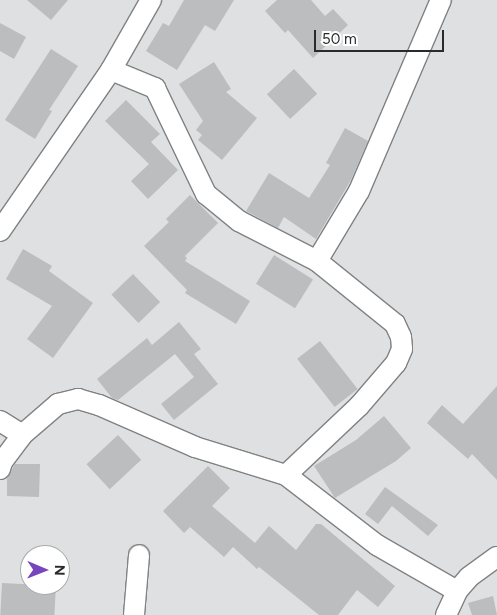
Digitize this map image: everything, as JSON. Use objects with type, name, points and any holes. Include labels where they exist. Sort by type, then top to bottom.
[{"type":"street","points":[[0,231],[111,70],[151,0]]},
{"type":"street","points":[[317,261],[359,191],[441,0]]},
{"type":"street","points":[[111,70],[155,88],[206,194],[239,221],[317,261],[395,324],[401,337],[402,348],[396,362],[359,406],[286,475]]},
{"type":"street","points":[[0,469],[2,462],[22,435],[58,404],[78,399],[100,405],[195,447],[286,475],[378,545],[457,591]]},
{"type":"street","points":[[0,420],[22,435]]},
{"type":"street","points":[[134,615],[139,555]]},
{"type":"street","points":[[446,615],[457,591],[469,577],[497,557]]},
{"type":"building","points":[[27,0],[68,0],[51,20]]},
{"type":"building","points":[[184,0],[234,0],[215,31],[205,25],[177,70],[146,51],[163,23],[169,26]]},
{"type":"building","points":[[277,0],[311,0],[325,16],[333,9],[348,25],[313,58],[288,30],[285,33],[265,11]]},
{"type":"building","points":[[0,23],[26,37],[14,59],[0,51]]},
{"type":"building","points":[[51,49],[78,66],[49,110],[52,111],[35,139],[5,120]]},
{"type":"building","points":[[214,62],[231,89],[226,92],[257,118],[222,160],[198,140],[202,135],[196,130],[203,121],[179,84]]},
{"type":"building","points":[[294,69],[317,94],[290,119],[267,94]]},
{"type":"building","points":[[126,100],[160,134],[151,142],[178,170],[148,199],[131,181],[149,164],[105,121]]},
{"type":"building","points":[[345,128],[368,141],[351,180],[316,239],[284,217],[278,228],[246,211],[269,173],[309,198],[330,165],[326,163]]},
{"type":"building","points":[[190,195],[218,223],[185,256],[187,258],[185,261],[250,301],[236,324],[185,293],[187,290],[144,246],[169,222],[166,219]]},
{"type":"building","points":[[23,249],[52,266],[49,271],[93,303],[53,358],[27,339],[52,306],[6,279]]},
{"type":"building","points":[[274,255],[313,279],[295,308],[256,284]]},
{"type":"building","points":[[133,274],[160,302],[139,323],[111,295]]},
{"type":"building","points":[[179,322],[201,349],[194,354],[218,384],[174,420],[161,404],[194,377],[175,354],[118,400],[112,398],[97,379],[147,338],[152,345]]},
{"type":"building","points":[[320,341],[358,389],[335,407],[297,359]]},
{"type":"building","points":[[497,386],[497,480],[472,454],[468,459],[427,423],[442,405],[463,424]]},
{"type":"building","points":[[384,416],[411,448],[396,461],[335,498],[314,466],[356,440]]},
{"type":"building","points":[[118,435],[141,460],[110,489],[87,464]]},
{"type":"building","points":[[15,464],[40,464],[39,497],[7,496],[7,478]]},
{"type":"building","points":[[208,466],[230,488],[212,506],[255,543],[269,526],[296,550],[316,524],[321,524],[395,586],[378,607],[357,590],[338,615],[319,615],[259,567],[257,569],[233,547],[224,557],[190,527],[184,533],[163,511]]},
{"type":"building","points":[[385,487],[438,525],[428,536],[392,506],[378,524],[365,514]]},
{"type":"building","points":[[2,583],[20,584],[20,595],[55,595],[54,615],[0,615]]},
{"type":"building","points":[[493,596],[497,615],[472,615],[468,603]]}]
